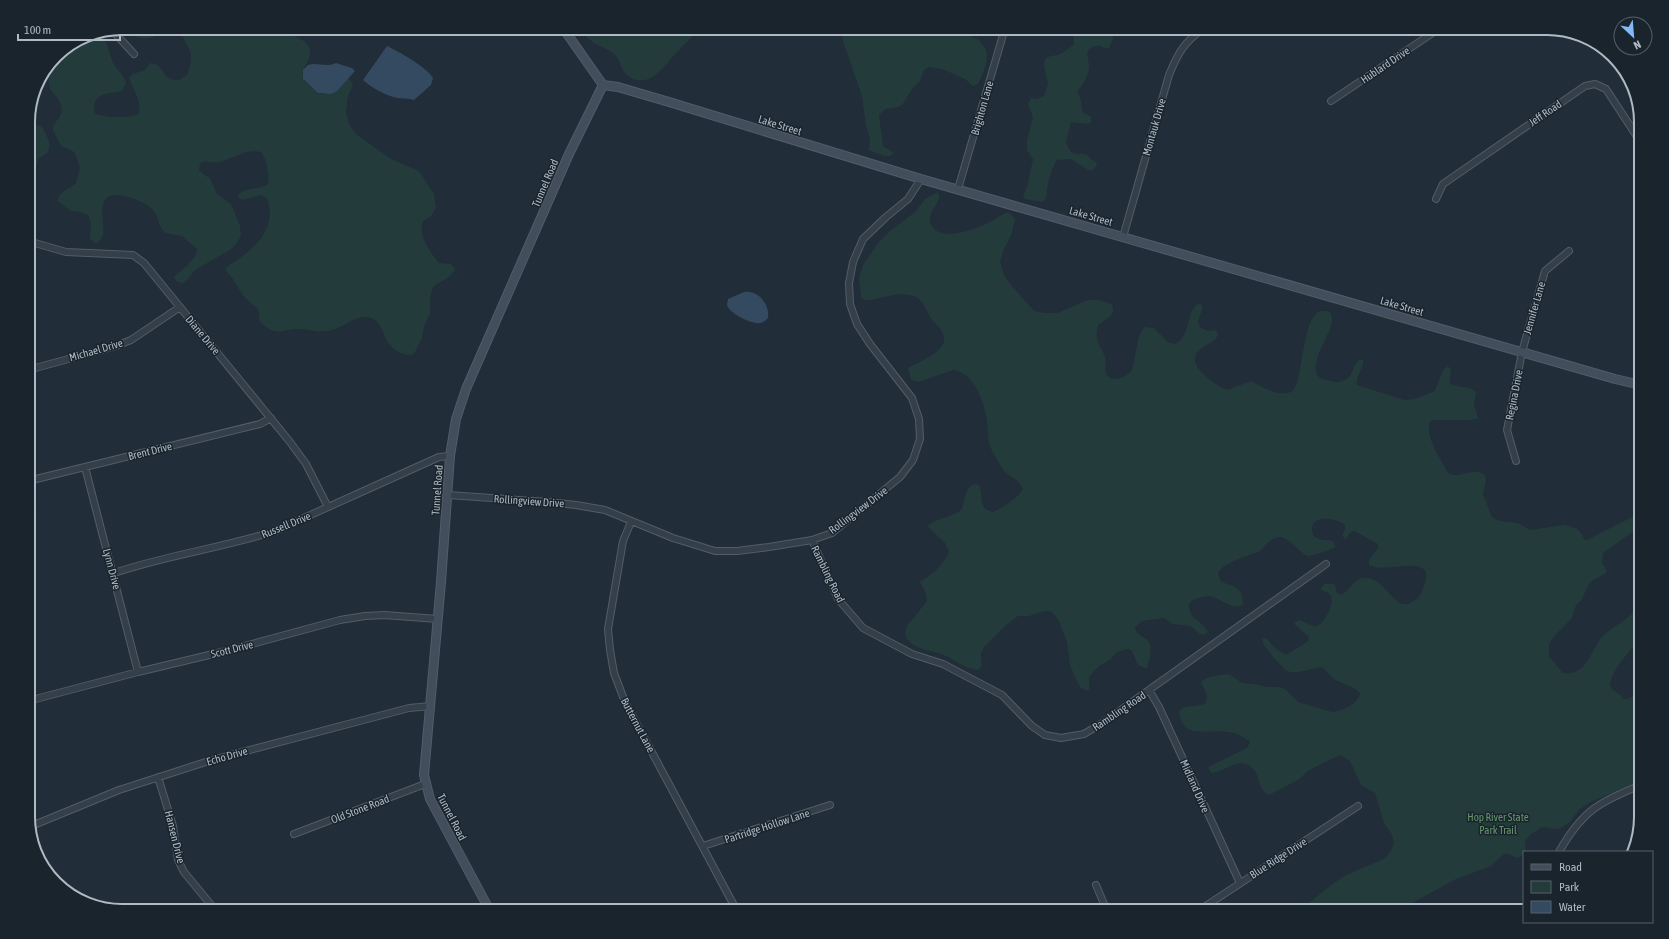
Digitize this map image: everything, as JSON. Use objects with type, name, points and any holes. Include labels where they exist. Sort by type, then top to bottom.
[{"type":"street","points":[[117,35],[134,54]]},
{"type":"street","points":[[568,35],[603,85]]},
{"type":"street","name":"Brighton Lane","points":[[958,189],[1003,35]]},
{"type":"street","name":"Montauk Drive","points":[[1123,237],[1178,52],[1194,35]]},
{"type":"street","name":"Hublard Drive","points":[[1331,101],[1430,35]]},
{"type":"street","name":"Jeff Road","points":[[1436,198],[1443,184],[1585,86],[1595,84],[1606,89],[1634,132]]},
{"type":"street","name":"Lake Street","points":[[603,85],[618,87],[958,189],[1634,383]]},
{"type":"street","name":"Tunnel Road","points":[[486,904],[430,800],[424,775],[431,706],[450,456],[456,419],[466,389],[572,147],[603,85]]},
{"type":"street","name":"Rollingview Drive","points":[[448,495],[576,505],[605,510],[631,522],[715,551],[737,551],[812,540],[832,533],[900,477],[913,460],[920,439],[919,419],[912,398],[870,344],[857,324],[850,304],[849,283],[853,262],[863,239],[908,199],[921,178]]},
{"type":"street","name":"Diane Drive","points":[[35,243],[66,252],[133,255],[144,263],[271,418],[306,464],[328,507]]},
{"type":"street","name":"Jennifer Lane","points":[[1522,352],[1545,271],[1569,251]]},
{"type":"street","name":"Michael Drive","points":[[35,368],[123,343],[130,340],[180,307]]},
{"type":"street","name":"Regina Drive","points":[[1516,461],[1507,430],[1522,352]]},
{"type":"street","name":"Brent Drive","points":[[35,479],[260,424],[271,418]]},
{"type":"street","name":"Russell Drive","points":[[114,573],[139,564],[252,538],[275,531],[439,458],[450,456]]},
{"type":"street","name":"Lynn Drive","points":[[85,467],[114,573],[138,672]]},
{"type":"street","name":"Butternut Lane","points":[[631,522],[623,541],[608,628],[614,673],[625,702],[704,846],[733,904]]},
{"type":"street","name":"Rambling Road","points":[[812,540],[838,599],[862,628],[912,654],[943,664],[1002,695],[1032,726],[1045,735],[1061,738],[1084,734],[1149,690],[1326,564]]},
{"type":"street","name":"Scott Drive","points":[[35,700],[138,672],[230,650],[340,620],[384,615],[438,619]]},
{"type":"street","name":"Midland Drive","points":[[1149,690],[1159,707],[1240,883]]},
{"type":"street","name":"Echo Drive","points":[[35,824],[119,790],[212,760],[304,734],[409,708],[431,706]]},
{"type":"street","name":"Hansen Drive","points":[[158,777],[172,826],[178,860],[184,872],[210,904]]},
{"type":"street","name":"Old Stone Road","points":[[294,834],[425,784]]},
{"type":"street","points":[[1560,851],[1567,838],[1586,813],[1602,803],[1634,788]]},
{"type":"street","name":"Partridge Hollow Lane","points":[[704,846],[830,805]]},
{"type":"street","name":"Blue Ridge Drive","points":[[1208,904],[1358,806]]},
{"type":"street","points":[[1096,886],[1104,904]]},
{"type":"green space","points":[[134,35],[156,35],[147,39]]},
{"type":"green space","points":[[182,35],[292,35],[302,40],[310,49],[308,61],[303,71],[304,81],[320,94],[327,94],[349,78],[353,85],[348,96],[346,112],[349,124],[356,134],[391,159],[419,171],[434,194],[436,208],[431,216],[423,221],[423,238],[439,263],[450,264],[455,268],[449,277],[433,287],[430,298],[430,313],[424,327],[422,338],[414,354],[402,354],[394,349],[388,343],[379,324],[373,318],[363,317],[355,319],[329,331],[292,329],[278,332],[270,330],[261,322],[258,309],[245,298],[227,272],[226,268],[251,250],[266,231],[270,216],[267,199],[261,195],[243,200],[237,197],[243,191],[268,184],[267,168],[261,152],[250,151],[224,161],[205,161],[200,163],[199,170],[210,178],[217,194],[231,204],[240,226],[241,236],[230,250],[195,270],[183,283],[177,282],[174,277],[192,261],[197,249],[182,236],[165,233],[154,211],[150,207],[130,197],[122,195],[109,196],[105,200],[102,208],[103,236],[98,243],[95,243],[90,239],[91,223],[88,215],[81,212],[71,211],[58,201],[62,192],[76,183],[80,168],[75,153],[61,146],[53,130],[53,126],[60,116],[62,109],[59,100],[50,89],[48,76],[53,69],[78,47],[104,37],[114,65],[124,77],[126,83],[122,91],[106,94],[97,98],[94,107],[95,114],[111,117],[124,117],[139,113],[140,108],[129,77],[145,70],[150,63],[158,65],[167,77],[174,80],[179,80],[188,73],[191,53]]},
{"type":"green space","points":[[584,35],[694,35],[662,69],[650,78],[643,80],[636,80],[625,74],[616,55],[590,40]]},
{"type":"green space","points":[[841,35],[969,35],[979,40],[986,49],[987,56],[982,76],[978,84],[973,86],[965,79],[942,69],[929,67],[924,70],[920,81],[913,88],[902,105],[885,109],[879,115],[883,146],[894,153],[890,156],[884,156],[869,150],[870,138],[866,126],[862,96]]},
{"type":"green space","points":[[1073,35],[1113,35],[1109,48],[1104,48],[1099,45],[1090,49],[1087,53],[1089,67],[1088,74],[1078,91],[1078,94],[1081,101],[1082,111],[1091,116],[1091,123],[1071,122],[1066,142],[1072,152],[1088,155],[1096,162],[1097,165],[1090,171],[1071,159],[1057,160],[1050,175],[1044,200],[1042,202],[1025,199],[1023,196],[1027,187],[1033,159],[1027,150],[1027,140],[1033,117],[1028,104],[1031,98],[1037,99],[1044,96],[1048,83],[1044,67],[1045,59],[1066,51],[1074,44]]},
{"type":"green space","points":[[35,125],[42,127],[48,140],[49,147],[46,154],[38,160],[35,174]]},
{"type":"green space","name":"Hop River State Park Trail","points":[[938,192],[939,199],[931,213],[930,221],[934,228],[940,233],[949,234],[968,231],[986,224],[1008,212],[1015,219],[1012,233],[1000,261],[1004,275],[1010,284],[1034,311],[1057,313],[1088,300],[1099,300],[1111,304],[1113,308],[1112,314],[1098,325],[1097,340],[1105,357],[1106,373],[1111,378],[1115,379],[1123,377],[1132,370],[1139,336],[1144,327],[1154,328],[1168,342],[1175,344],[1184,335],[1192,311],[1195,306],[1200,303],[1203,307],[1198,321],[1200,327],[1207,331],[1216,330],[1218,334],[1214,341],[1202,348],[1196,354],[1195,360],[1201,372],[1227,390],[1251,381],[1276,392],[1291,392],[1296,386],[1308,328],[1313,317],[1321,311],[1331,313],[1331,327],[1316,365],[1316,372],[1322,379],[1340,382],[1350,376],[1355,364],[1359,360],[1363,360],[1363,364],[1357,379],[1357,385],[1404,400],[1415,399],[1435,391],[1443,370],[1448,366],[1451,370],[1449,383],[1455,386],[1470,388],[1476,392],[1474,405],[1478,417],[1477,419],[1432,420],[1429,425],[1429,431],[1437,454],[1448,473],[1457,475],[1476,472],[1485,475],[1486,480],[1483,494],[1492,517],[1500,521],[1518,523],[1530,530],[1564,525],[1577,529],[1585,540],[1587,540],[1634,516],[1634,531],[1603,553],[1602,563],[1607,571],[1605,574],[1593,580],[1589,584],[1582,599],[1576,605],[1572,618],[1553,637],[1549,644],[1549,656],[1563,673],[1578,671],[1583,667],[1602,637],[1634,611],[1634,645],[1615,671],[1610,685],[1612,689],[1623,697],[1622,699],[1627,699],[1634,696],[1634,783],[1591,802],[1580,809],[1569,823],[1558,829],[1542,827],[1530,835],[1525,841],[1526,851],[1523,851],[1522,856],[1517,858],[1509,854],[1504,854],[1491,866],[1456,879],[1411,904],[1308,904],[1346,875],[1384,859],[1391,851],[1394,843],[1392,835],[1384,823],[1375,793],[1361,785],[1350,761],[1340,755],[1309,770],[1298,780],[1269,795],[1262,789],[1253,769],[1245,764],[1235,764],[1221,771],[1211,773],[1208,767],[1247,748],[1250,742],[1239,735],[1230,732],[1205,732],[1191,730],[1185,727],[1181,721],[1179,712],[1184,707],[1202,705],[1206,703],[1207,695],[1201,682],[1203,680],[1214,676],[1229,674],[1242,683],[1285,689],[1298,702],[1332,712],[1345,709],[1359,697],[1360,693],[1354,688],[1335,680],[1322,667],[1298,672],[1289,672],[1285,670],[1268,651],[1262,639],[1266,638],[1276,649],[1286,655],[1307,642],[1309,640],[1308,636],[1295,625],[1295,622],[1299,620],[1316,627],[1323,621],[1329,612],[1332,602],[1330,594],[1321,590],[1324,584],[1335,585],[1337,593],[1341,595],[1358,580],[1366,578],[1373,579],[1400,603],[1406,604],[1412,602],[1421,593],[1426,581],[1425,570],[1413,566],[1385,568],[1369,565],[1369,560],[1378,548],[1378,544],[1354,531],[1350,533],[1346,539],[1342,536],[1345,525],[1332,520],[1317,520],[1312,527],[1312,533],[1316,538],[1334,542],[1335,547],[1333,548],[1308,556],[1285,538],[1277,537],[1271,540],[1258,552],[1235,560],[1224,566],[1218,574],[1221,581],[1239,590],[1243,598],[1243,604],[1239,606],[1231,606],[1210,596],[1200,597],[1191,601],[1189,605],[1190,611],[1194,618],[1206,628],[1208,632],[1205,635],[1200,634],[1191,626],[1173,624],[1164,618],[1142,621],[1135,627],[1139,635],[1149,641],[1151,647],[1147,668],[1138,665],[1132,651],[1128,649],[1117,652],[1111,659],[1098,667],[1089,677],[1088,691],[1081,688],[1078,684],[1070,665],[1067,642],[1059,621],[1051,611],[1044,611],[1029,616],[1018,616],[1006,625],[984,647],[981,654],[982,666],[978,670],[967,667],[946,656],[920,648],[911,643],[905,634],[907,626],[927,601],[926,593],[920,582],[941,565],[949,552],[945,543],[927,526],[961,510],[966,492],[970,486],[974,484],[979,485],[982,503],[985,509],[993,512],[1014,499],[1023,489],[1017,481],[1003,470],[992,451],[982,401],[976,387],[966,376],[953,370],[918,382],[911,380],[908,368],[939,350],[944,340],[941,330],[932,320],[921,301],[916,297],[905,294],[870,300],[865,300],[861,297],[859,278],[863,265],[878,243],[890,231],[915,212],[925,199]]},
{"type":"water","points":[[387,46],[425,69],[433,78],[431,85],[414,100],[384,94],[363,80]]},
{"type":"water","points":[[336,63],[352,68],[355,71],[337,91],[331,94],[318,93],[303,79],[303,70],[308,65],[328,65]]},
{"type":"water","points":[[744,292],[754,293],[765,303],[768,318],[762,323],[754,323],[740,317],[727,305],[728,299]]}]
